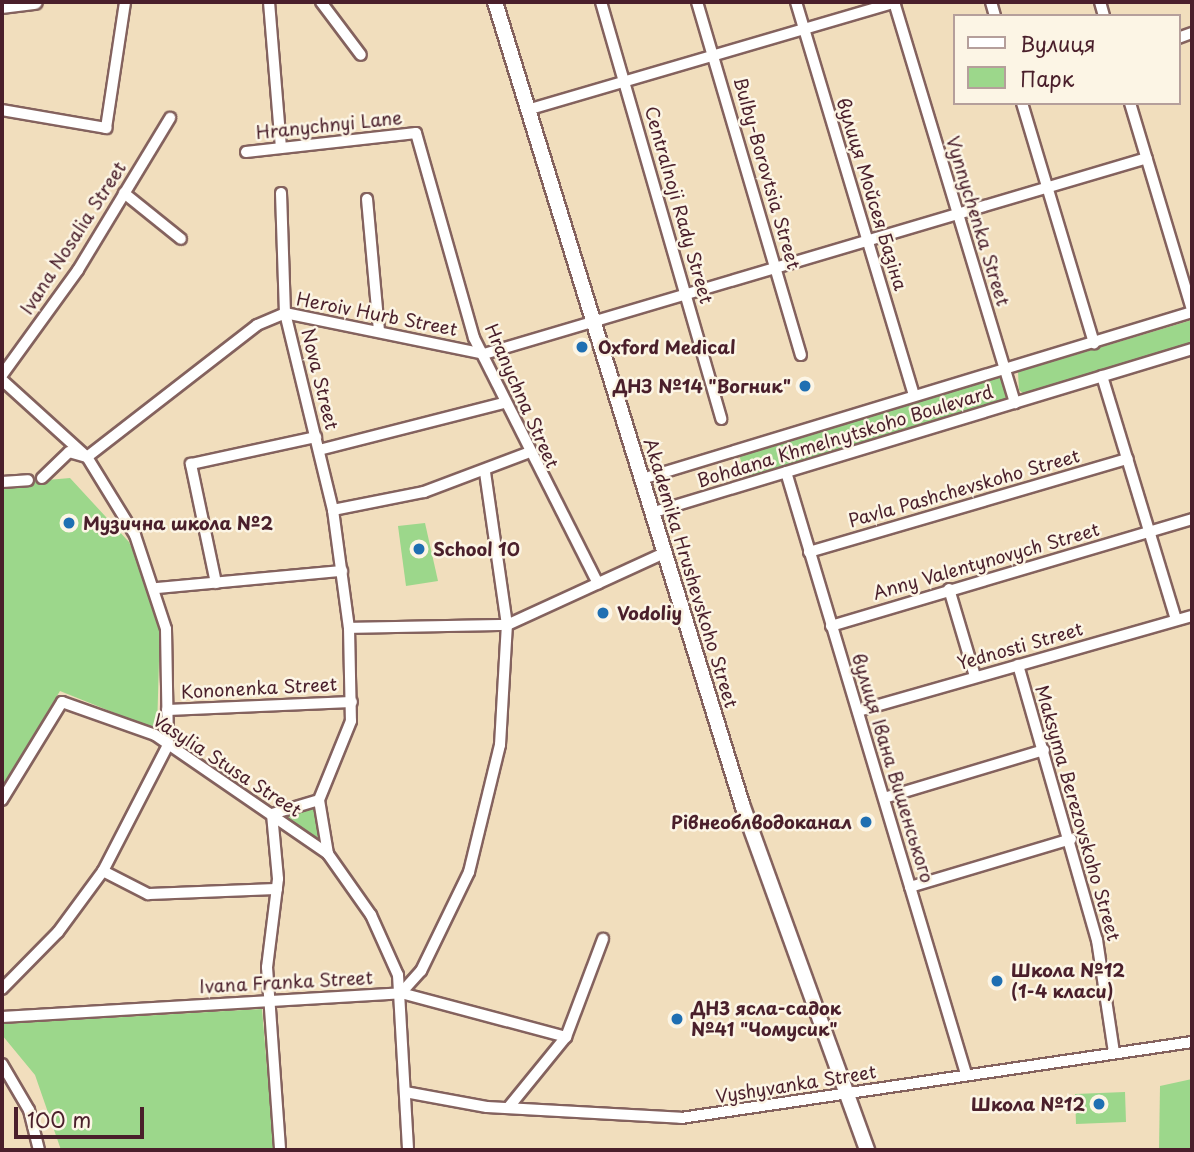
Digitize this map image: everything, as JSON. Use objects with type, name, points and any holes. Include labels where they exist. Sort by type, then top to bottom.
[{"type":"main road","points":[[2,6],[36,2]]},
{"type":"main road","name":"Akademika Hrushevskoho Street","points":[[495,2],[755,843],[851,1094],[867,1150]]},
{"type":"street","points":[[2,110],[106,128],[125,2]]},
{"type":"street","points":[[270,2],[281,147]]},
{"type":"street","points":[[321,2],[361,55]]},
{"type":"street","name":"Centralnoji Rady Street","points":[[601,2],[721,419]]},
{"type":"street","name":"Bulby-Borovtsia Street","points":[[697,2],[801,355]]},
{"type":"street","name":"вулиця Мойсея Базіна","points":[[796,2],[914,396]]},
{"type":"street","points":[[527,110],[894,2]]},
{"type":"street","name":"Vynnychenka Street","points":[[894,2],[1006,370]]},
{"type":"street","points":[[1023,105],[1094,343]]},
{"type":"street","points":[[1131,105],[1192,311]]},
{"type":"street","name":"Ivana Nosalia Street","points":[[2,377],[124,193],[170,118]]},
{"type":"street","name":"Hranychnyi Lane","points":[[246,152],[416,133]]},
{"type":"street","name":"Hranychna Street","points":[[416,133],[484,354],[503,403],[527,453],[598,583]]},
{"type":"street","name":"Heroiv Hurb Street","points":[[42,478],[69,452],[87,457],[257,325],[285,313],[484,354],[594,324],[776,266],[867,242],[1147,158]]},
{"type":"street","points":[[124,193],[181,239]]},
{"type":"street","name":"Nova Street","points":[[281,193],[285,313],[333,510],[349,628],[352,702],[343,748],[320,800]]},
{"type":"street","points":[[367,199],[379,331]]},
{"type":"street","name":"Bohdana Khmelnytskoho Boulevard","points":[[642,479],[1192,311]]},
{"type":"street","points":[[1015,403],[1192,349]]},
{"type":"street","name":"Bohdana Khmelnytskoho Boulevard","points":[[651,513],[1015,403],[1006,370]]},
{"type":"street","points":[[1102,376],[1176,619]]},
{"type":"street","points":[[2,377],[87,457],[130,524],[157,588],[166,629],[168,745],[103,871],[58,932],[2,989]]},
{"type":"street","points":[[319,450],[503,403]]},
{"type":"street","points":[[215,583],[191,464],[316,437]]},
{"type":"street","points":[[333,510],[485,472],[527,453]]},
{"type":"street","name":"Pavla Pashchevskoho Street","points":[[809,552],[1128,459]]},
{"type":"street","points":[[401,993],[433,950],[475,856],[500,746],[507,625],[485,472]]},
{"type":"street","name":"вулиця Івана Вишенського","points":[[786,472],[966,1074]]},
{"type":"street","points":[[2,482],[27,480]]},
{"type":"street","name":"Anny Valentynovych Street","points":[[831,625],[1192,519]]},
{"type":"street","points":[[349,628],[507,625],[664,553]]},
{"type":"street","points":[[157,588],[342,571]]},
{"type":"street","points":[[949,590],[975,676]]},
{"type":"street","name":"Yednosti Street","points":[[858,711],[1192,616]]},
{"type":"street","name":"Maksyma Berezovskoho Street","points":[[1018,665],[1071,839],[1097,940],[1114,1054]]},
{"type":"street","name":"Vasylia Stusa Street","points":[[2,800],[62,702],[123,721],[168,745],[328,854]]},
{"type":"street","name":"Kononenka Street","points":[[167,710],[352,702]]},
{"type":"street","points":[[884,799],[1044,751]]},
{"type":"street","points":[[280,1150],[269,1001],[277,889],[272,814],[320,800],[328,854],[371,915],[401,993],[408,1150]]},
{"type":"street","points":[[910,887],[1071,839]]},
{"type":"street","points":[[103,871],[148,894],[277,889]]},
{"type":"street","points":[[508,1108],[566,1037],[603,939]]},
{"type":"street","name":"Ivana Franka Street","points":[[2,1017],[401,993],[566,1037]]},
{"type":"street","name":"Vyshyvanka Street","points":[[405,1092],[508,1108],[681,1118],[1192,1042]]},
{"type":"street","points":[[2,1064],[29,1111],[39,1150]]},
{"type":"green space","points":[[1192,320],[1192,343],[1024,394],[1019,390],[1018,372]]},
{"type":"green space","points":[[1001,376],[1008,401],[747,479],[739,455]]},
{"type":"green space","points":[[70,478],[129,542],[148,584],[160,626],[157,730],[60,691],[2,787],[2,484]]},
{"type":"green space","points":[[425,523],[438,581],[406,586],[398,526]]},
{"type":"green space","points":[[316,806],[321,841],[318,842],[285,817]]},
{"type":"green space","points":[[262,1009],[274,1150],[61,1150],[35,1075],[2,1035],[2,1024]]},
{"type":"green space","points":[[1192,1079],[1192,1150],[1159,1150],[1160,1086]]},
{"type":"green space","points":[[1125,1092],[1126,1122],[1076,1124],[1075,1094]]},
{"type":"place","name":"Oxford Medical","points":[[582,347]]},
{"type":"place","name":"ДНЗ №14 \"Вогник\"","points":[[805,386]]},
{"type":"place","name":"Музична школа №2","points":[[69,523]]},
{"type":"place","name":"School 10","points":[[419,549]]},
{"type":"place","name":"Vodoliy","points":[[603,613]]},
{"type":"place","name":"Рівнеоблводоканал","points":[[866,822]]},
{"type":"place","name":"Школа №12 (1-4 класи)","points":[[997,981]]},
{"type":"place","name":"ДНЗ ясла-садок №41 \"Чомусик\"","points":[[677,1019]]},
{"type":"place","name":"Школа №12","points":[[1099,1104]]}]
